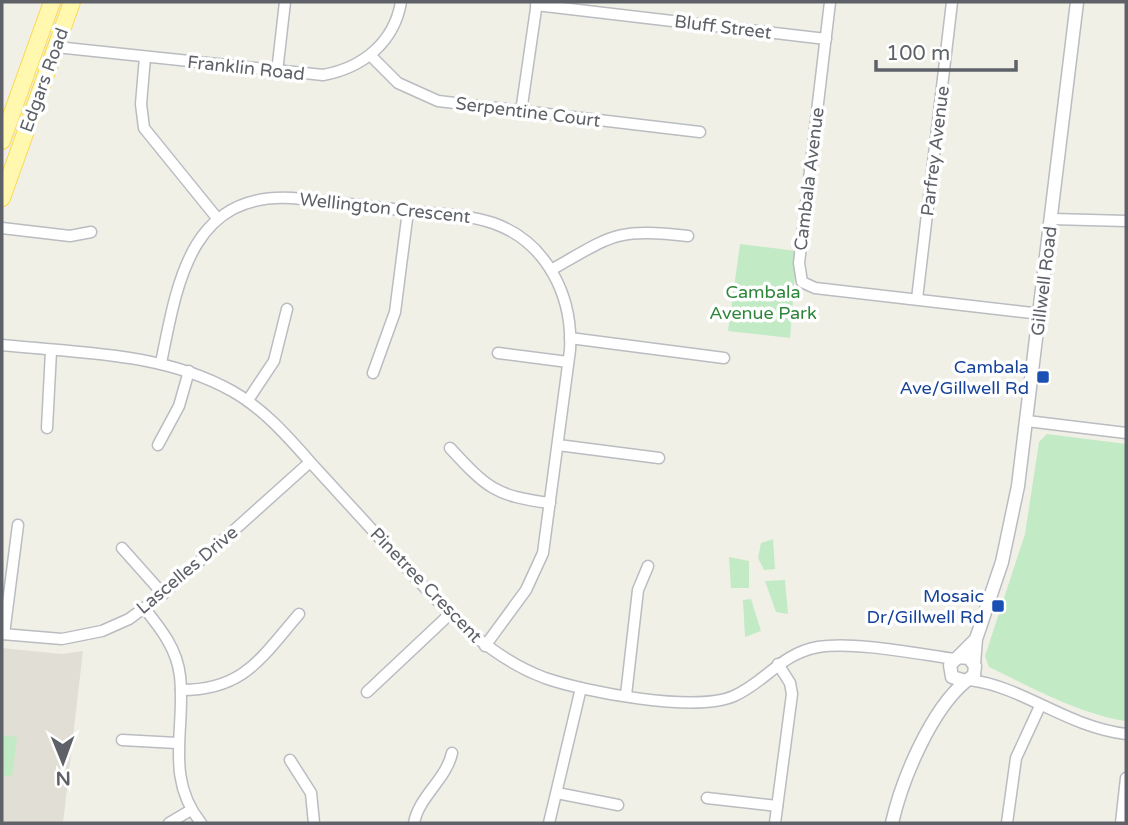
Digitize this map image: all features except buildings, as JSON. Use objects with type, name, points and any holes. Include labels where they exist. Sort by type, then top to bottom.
[{"type":"main road","name":"Edgars Road","points":[[3,136],[52,2]]},
{"type":"main road","name":"Edgars Road","points":[[2,198],[72,2]]},
{"type":"main road","points":[[3,136],[23,138]]},
{"type":"street","points":[[277,72],[285,2]]},
{"type":"street","name":"Franklin Road","points":[[56,47],[323,75],[345,70],[371,55],[391,30],[401,2]]},
{"type":"street","name":"Cambala Avenue","points":[[830,2],[800,278],[805,284],[815,288],[1041,314]]},
{"type":"street","name":"Parfrey Avenue","points":[[917,299],[952,2]]},
{"type":"street","name":"Gillwell Road","points":[[971,673],[975,639],[1007,539],[1027,421],[1077,2]]},
{"type":"street","points":[[521,112],[537,3]]},
{"type":"street","name":"Bluff Street","points":[[537,3],[826,39]]},
{"type":"street","name":"Serpentine Court","points":[[371,55],[398,83],[424,96],[450,104],[700,132]]},
{"type":"street","points":[[145,57],[141,104],[144,128],[217,218]]},
{"type":"street","name":"Wellington Crescent","points":[[160,363],[173,308],[192,250],[217,218],[244,202],[267,197],[408,211],[494,223],[527,243],[551,270],[566,302],[570,338],[568,362],[543,553],[532,580],[485,646]]},
{"type":"street","points":[[373,373],[395,312],[408,211]]},
{"type":"street","points":[[1052,219],[1126,221]]},
{"type":"street","points":[[2,228],[70,236],[91,232]]},
{"type":"street","points":[[551,270],[601,240],[623,233],[688,236]]},
{"type":"street","points":[[248,400],[274,361],[287,309]]},
{"type":"street","points":[[570,338],[724,358]]},
{"type":"street","name":"Pinetree Crescent","points":[[2,345],[160,363],[189,371],[248,400],[310,462],[450,614],[485,646],[528,671],[580,688],[689,702],[719,701],[746,690],[778,664],[806,650],[831,646],[927,657],[953,665]]},
{"type":"street","points":[[47,428],[51,351]]},
{"type":"street","points":[[498,353],[568,362]]},
{"type":"street","points":[[158,445],[179,406],[189,371]]},
{"type":"street","points":[[1027,421],[1126,433]]},
{"type":"street","points":[[558,444],[659,458]]},
{"type":"street","points":[[450,447],[477,477],[494,490],[519,499],[550,503]]},
{"type":"street","name":"Lascelles Drive","points":[[3,634],[52,639],[87,635],[116,626],[145,609],[163,594],[310,462]]},
{"type":"street","points":[[3,634],[18,525]]},
{"type":"street","points":[[122,548],[163,594]]},
{"type":"street","points":[[626,695],[638,590],[648,566]]},
{"type":"street","points":[[145,609],[170,643],[180,674],[177,743],[180,781],[191,810],[201,823]]},
{"type":"street","points":[[181,690],[212,689],[239,678],[256,664],[299,614]]},
{"type":"street","points":[[367,692],[450,614]]},
{"type":"street","name":"Gillwell Road","points":[[953,665],[975,639]]},
{"type":"street","points":[[953,665],[969,658],[971,673]]},
{"type":"street","points":[[775,823],[792,694],[790,683],[778,664]]},
{"type":"street","points":[[953,665],[958,681],[971,673]]},
{"type":"street","points":[[947,699],[953,665]]},
{"type":"street","points":[[971,673],[1082,725],[1126,734]]},
{"type":"street","points":[[892,823],[909,773],[947,699],[971,673]]},
{"type":"street","points":[[549,823],[580,688]]},
{"type":"street","points":[[1007,823],[1016,758],[1040,706]]},
{"type":"street","points":[[122,740],[177,743]]},
{"type":"street","points":[[414,823],[422,802],[448,767],[452,752]]},
{"type":"street","points":[[290,760],[312,793],[314,823]]},
{"type":"street","points":[[1121,823],[1126,778]]},
{"type":"street","points":[[557,793],[618,805]]},
{"type":"street","points":[[707,797],[777,806]]},
{"type":"street","points":[[169,823],[191,810]]},
{"type":"shaded area","points":[[2,648],[62,654],[83,651],[63,823],[2,823]]},
{"type":"green space","name":"Cambala Avenue Park","points":[[740,244],[797,251],[790,338],[728,331]]},
{"type":"green space","points":[[1047,434],[1126,444],[1126,721],[1073,706],[1038,691],[989,667],[985,656],[1025,534],[1039,442]]},
{"type":"green space","points":[[773,539],[775,569],[764,570],[758,558],[761,543]]},
{"type":"green space","points":[[729,557],[749,561],[749,588],[731,588]]},
{"type":"green space","points":[[785,580],[788,614],[776,612],[765,581]]},
{"type":"green space","points":[[751,599],[761,631],[745,637],[743,600]]},
{"type":"green space","points":[[2,735],[17,737],[12,777],[2,775]]},
{"type":"place","name":"Cambala Ave/Gillwell Rd","points":[[1043,377]]},
{"type":"place","name":"Mosaic Dr/Gillwell Rd","points":[[998,606]]}]
